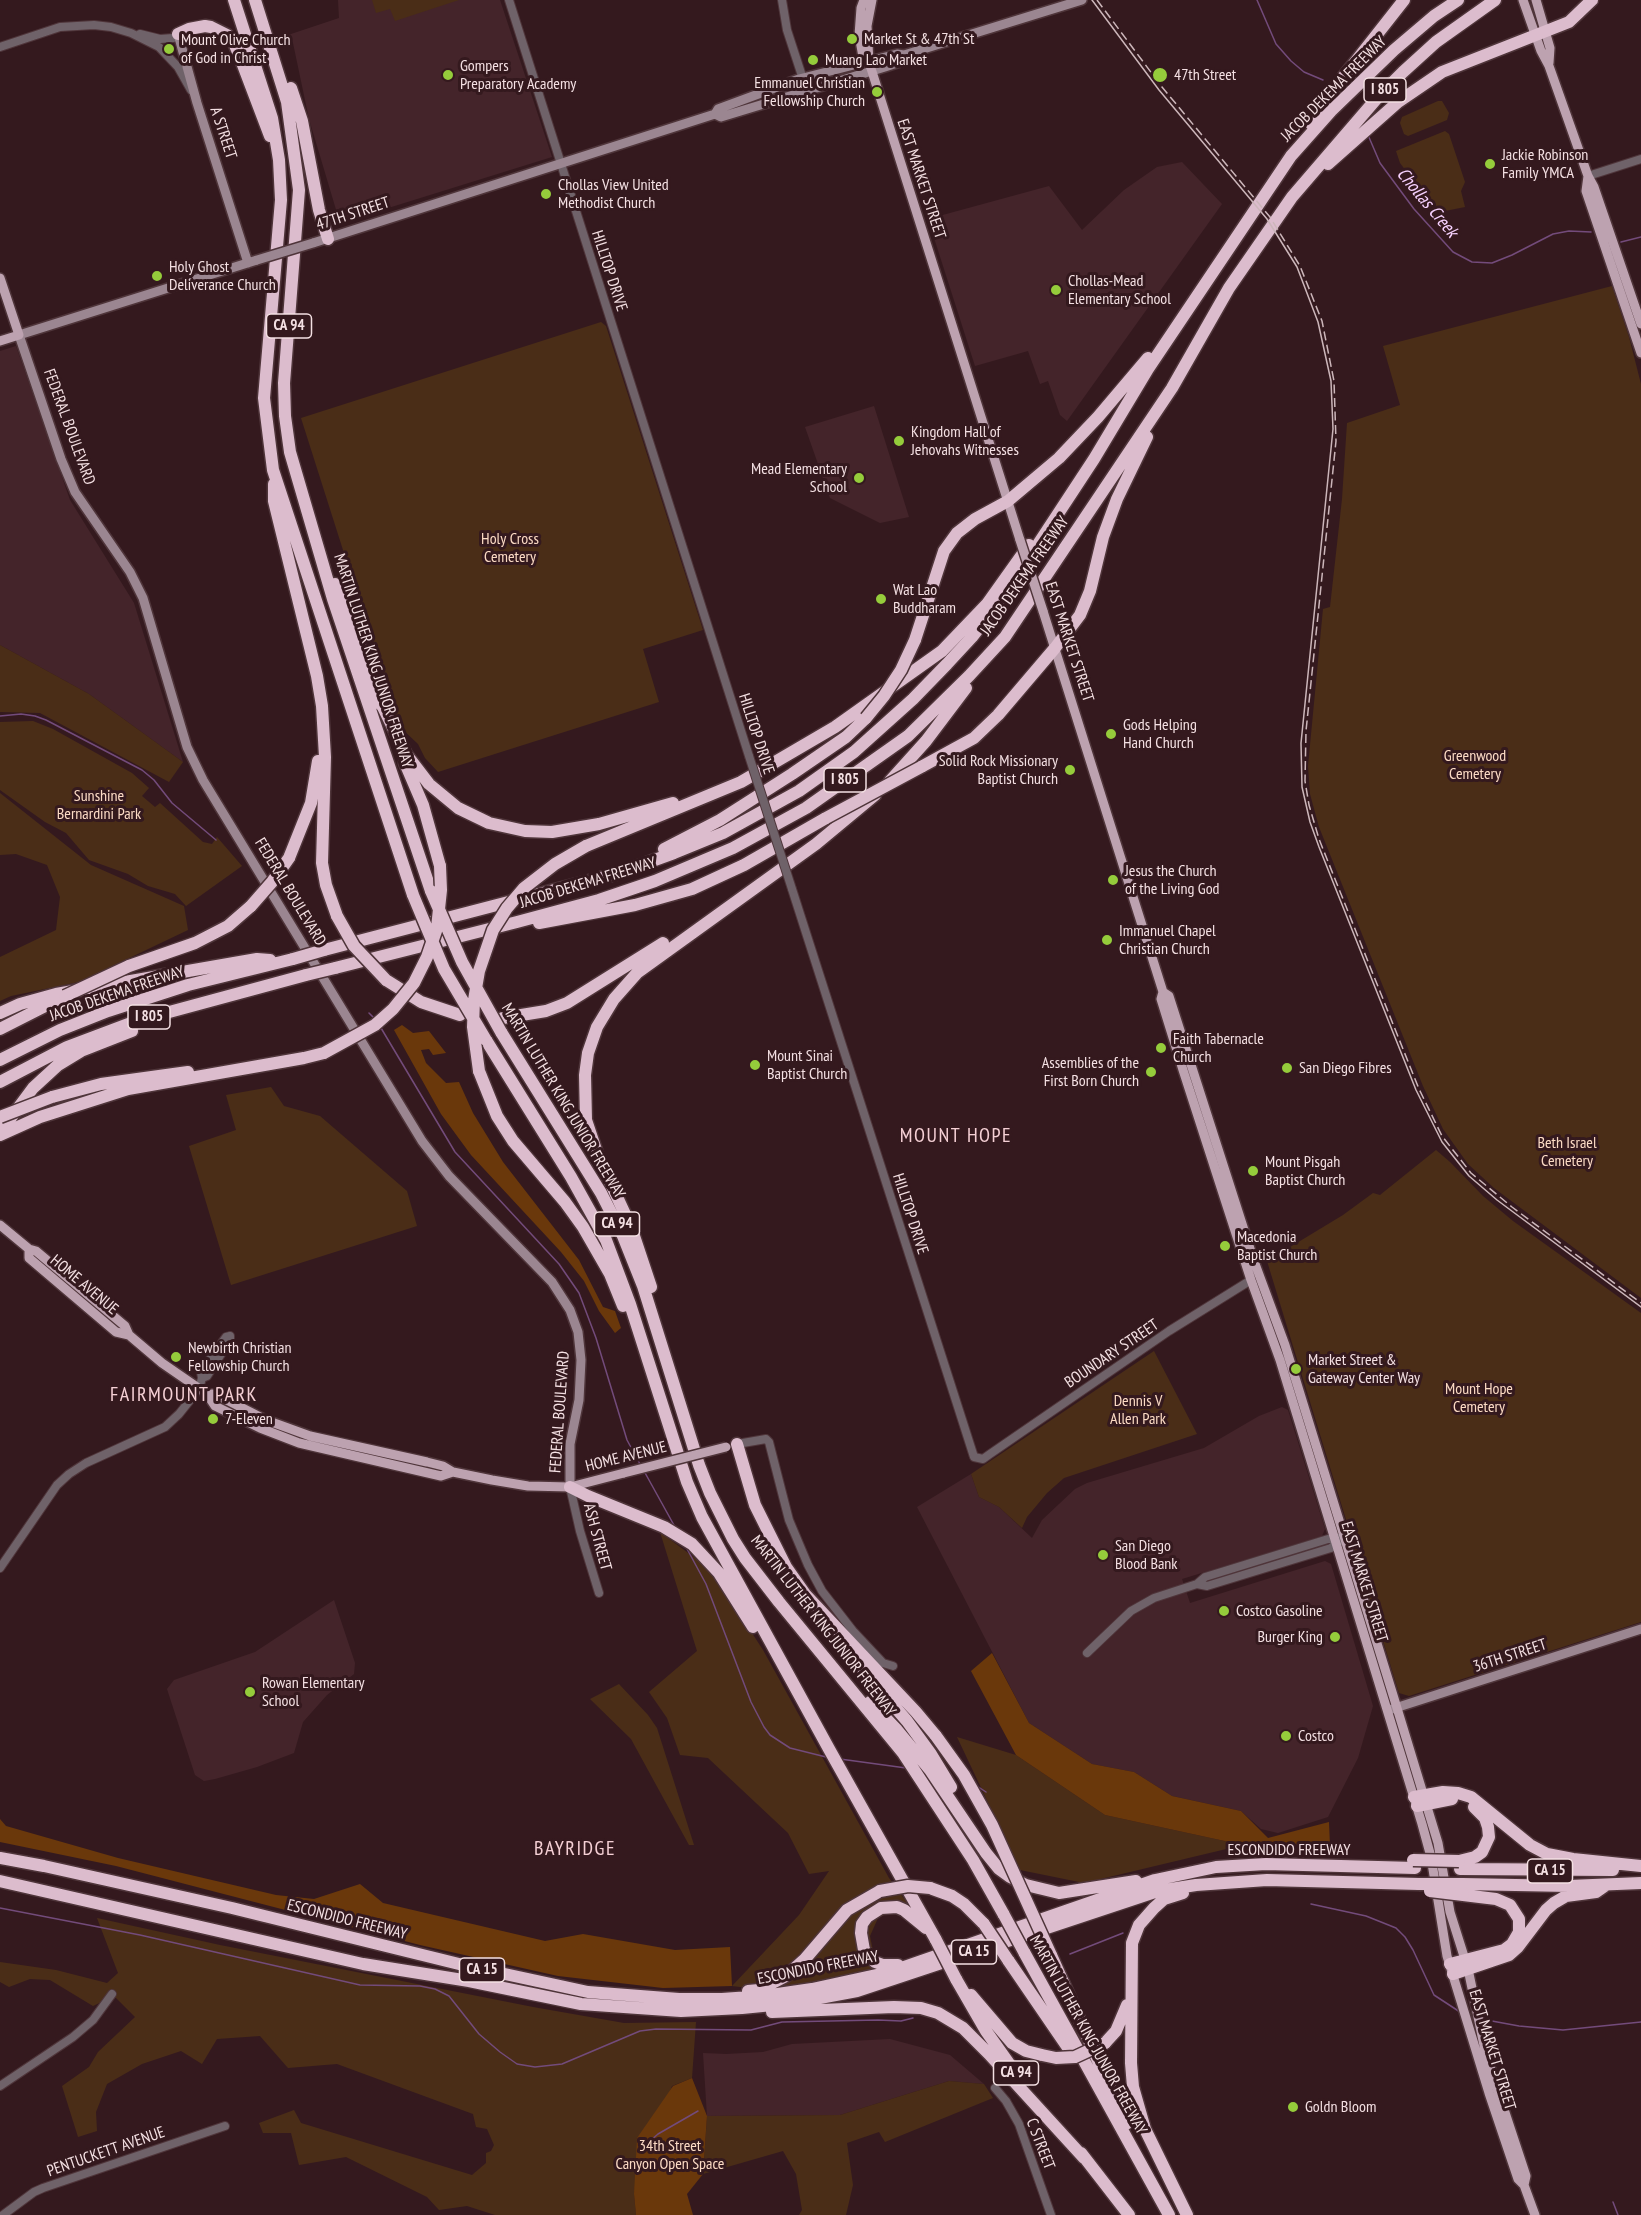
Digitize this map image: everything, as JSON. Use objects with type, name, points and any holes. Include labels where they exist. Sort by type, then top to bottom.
[{"type":"highway","name":"MARTIN LUTHER KING JUNIOR FREEWAY","points":[[234,0],[272,118],[279,160],[281,200],[264,398],[273,470],[413,895],[444,969],[596,1219],[623,1283],[646,1359],[694,1499],[714,1539],[986,2031],[1129,2215]]},
{"type":"highway","name":"MARTIN LUTHER KING JUNIOR FREEWAY","points":[[255,0],[287,102],[299,190],[284,383],[285,416],[296,474],[333,599],[431,891],[458,953],[501,1032],[601,1193],[618,1225],[643,1286],[689,1436],[710,1493],[745,1558],[906,1757],[921,1779],[973,1860],[1169,2215]]},
{"type":"highway","points":[[1291,156],[1334,89],[1404,0]]},
{"type":"highway","name":"JACOB DEKEMA FREEWAY","points":[[0,1060],[60,1030],[108,1011],[188,986],[615,874],[723,833],[799,791],[854,752],[913,699],[972,637],[1006,593],[1094,459],[1148,369],[1291,156],[1331,111],[1394,50],[1434,16],[1458,0]]},
{"type":"highway","name":"JACOB DEKEMA FREEWAY","points":[[0,1082],[67,1047],[136,1021],[599,900],[656,881],[733,848],[806,808],[908,736],[1005,637],[1172,388],[1229,288],[1292,197],[1378,97],[1403,72],[1436,42],[1495,0]]},
{"type":"highway","points":[[1292,197],[1398,102],[1425,83],[1479,56],[1569,22],[1592,0]]},
{"type":"highway","points":[[175,36],[189,29],[211,27],[227,35],[234,44],[279,160]]},
{"type":"highway","points":[[271,49],[290,86],[302,121],[319,210],[328,238]]},
{"type":"highway","points":[[615,874],[720,820],[846,737],[866,718],[901,670],[915,640],[944,551],[957,533],[975,519],[1008,501],[1059,458],[1092,424],[1189,309]]},
{"type":"highway","points":[[517,922],[540,923],[635,906],[678,894],[734,870],[974,738],[998,715],[1080,615],[1090,591],[1103,537],[1116,499],[1172,388]]},
{"type":"highway","points":[[646,1359],[630,1328],[602,1258],[565,1202],[513,1141],[497,1116],[479,1071],[473,1027],[474,1000],[479,971],[493,930],[507,908],[524,888],[555,864],[586,846],[749,779],[835,727],[942,651],[987,604],[1046,520],[1094,459]]},
{"type":"highway","points":[[273,470],[274,501],[317,676],[324,728],[322,863],[326,885],[337,916],[363,958],[386,980],[421,1002],[460,1015]]},
{"type":"highway","points":[[0,1135],[40,1117],[128,1089],[324,1053],[363,1033],[380,1021],[414,983],[427,957],[437,928],[441,890],[440,866],[423,805],[379,699],[349,614],[321,553]]},
{"type":"highway","points":[[689,1436],[670,1350],[643,1261],[626,1215],[592,1142],[584,1102],[586,1064],[601,1020],[629,981],[656,958],[832,832],[897,776],[1005,637]]},
{"type":"highway","points":[[0,1029],[129,966],[195,943],[228,926],[251,906],[289,858],[310,803],[318,766],[317,676]]},
{"type":"highway","points":[[379,699],[406,754],[429,784],[469,814],[501,827],[532,832],[564,831],[621,819],[721,791]]},
{"type":"highway","points":[[503,1018],[546,1011],[575,999],[766,879]]},
{"type":"highway","points":[[0,1013],[29,1001],[56,994],[257,959],[288,960]]},
{"type":"highway","points":[[0,1126],[10,1119],[33,1088],[58,1065],[81,1051],[232,995]]},
{"type":"highway","points":[[0,1034],[28,1016]]},
{"type":"highway","points":[[0,1117],[52,1097],[101,1084],[287,1061]]},
{"type":"highway","points":[[732,1446],[770,1538],[786,1567],[819,1618],[907,1721],[934,1758],[945,1784]]},
{"type":"highway","points":[[570,1487],[664,1527],[692,1544],[708,1559],[811,1716]]},
{"type":"highway","points":[[805,1594],[909,1704],[964,1775],[988,1816],[1115,2099],[1149,2181]]},
{"type":"highway","points":[[820,1650],[945,1784],[963,1809],[972,1832],[999,1869],[1026,1885],[1059,1893],[1102,1887],[1124,1881],[1155,1880]]},
{"type":"highway","points":[[1420,1800],[1443,1792],[1458,1793],[1471,1797],[1530,1845],[1547,1854],[1641,1868]]},
{"type":"highway","points":[[1420,1800],[1454,1799],[1473,1806],[1485,1818],[1489,1837],[1486,1845],[1475,1857],[1459,1865]]},
{"type":"highway","name":"ESCONDIDO FREEWAY","points":[[0,1858],[232,1908],[463,1965],[565,1987],[680,2005],[812,1989],[890,1972],[1155,1880],[1216,1867],[1266,1864],[1414,1864],[1459,1865],[1512,1871],[1641,1868]]},
{"type":"highway","name":"ESCONDIDO FREEWAY","points":[[0,1881],[363,1964],[469,1981],[581,2004],[680,2005],[730,2009],[783,2004],[857,1991],[1148,1893],[1196,1885],[1267,1880],[1354,1883],[1365,1890],[1419,1887],[1462,1889]]},
{"type":"highway","name":"CA 15","points":[[1462,1889],[1641,1883]]},
{"type":"highway","points":[[957,1980],[1012,2043],[1026,2051],[1042,2055],[1056,2058],[1075,2057],[1105,2043],[1116,2031],[1123,2018],[1130,1980],[1132,1943],[1139,1925],[1164,1899],[1221,1884]]},
{"type":"highway","points":[[1451,1969],[1503,1958],[1514,1952],[1554,1902],[1566,1896],[1596,1892],[1606,1885]]},
{"type":"highway","points":[[680,2005],[759,1990],[786,1976],[805,1959],[847,1910],[880,1890],[908,1886],[930,1888],[952,1896],[964,1904],[984,1924],[1106,2103]]},
{"type":"highway","points":[[1462,1889],[1503,1901],[1514,1908],[1520,1925],[1517,1938],[1504,1950],[1466,1965]]},
{"type":"highway","points":[[926,1959],[892,1965],[875,1962],[868,1956],[861,1942],[862,1924],[874,1911],[881,1908],[897,1908],[904,1910],[935,1938]]},
{"type":"highway","points":[[1130,1980],[1131,2063],[1138,2108],[1145,2129],[1187,2215]]},
{"type":"highway","points":[[680,2005],[741,2013],[894,2007],[921,2008],[938,2013],[963,2028],[1084,2158]]},
{"type":"main road","name":"EAST MARKET STREET","points":[[864,0],[861,8],[859,35],[863,57],[870,66]]},
{"type":"main road","name":"EAST MARKET STREET","points":[[873,0],[867,26],[870,66],[1163,992],[1161,999],[1251,1280],[1397,1708],[1420,1800],[1451,1969],[1518,2179],[1524,2185],[1535,2215]]},
{"type":"main road","name":"47TH STREET","points":[[0,341],[715,114],[718,109],[802,79],[900,62],[904,55],[1082,0]]},
{"type":"main road","points":[[1536,0],[1540,34],[1549,66],[1603,212],[1641,324]]},
{"type":"main road","points":[[1523,1],[1540,34]]},
{"type":"main road","name":"A STREET","points":[[175,36],[253,261]]},
{"type":"main road","name":"47TH STREET","points":[[715,114],[721,117],[870,66]]},
{"type":"main road","points":[[1588,176],[1586,191],[1641,352]]},
{"type":"main road","name":"FEDERAL BOULEVARD","points":[[0,278],[61,459],[75,492],[130,572],[143,598],[187,747],[203,780],[421,1140],[449,1176],[552,1282],[570,1310],[578,1332],[581,1360],[579,1400],[570,1444],[570,1487]]},
{"type":"main road","name":"EAST MARKET STREET","points":[[1163,992],[1169,996],[1254,1261],[1285,1345],[1387,1711],[1438,1843],[1450,1912],[1466,1965],[1490,2070],[1526,2176],[1524,2185]]},
{"type":"main road","name":"HOME AVENUE","points":[[0,1225],[29,1249],[36,1251],[118,1319],[125,1326],[129,1335],[162,1363],[203,1392],[215,1406],[285,1439],[441,1476],[453,1473],[528,1486],[570,1487],[732,1446]]},
{"type":"main road","points":[[1251,1280],[1259,1287],[1277,1333],[1285,1345]]},
{"type":"main road","name":"36TH STREET","points":[[1387,1711],[1641,1629]]},
{"type":"street","name":"HILLTOP DRIVE","points":[[509,0],[972,1454],[977,1459],[990,1454]]},
{"type":"street","points":[[782,0],[787,30],[802,79]]},
{"type":"street","points":[[0,46],[60,27],[111,27],[135,35],[159,47],[177,67],[197,103]]},
{"type":"street","points":[[135,35],[144,34],[160,39],[175,36]]},
{"type":"street","points":[[159,47],[175,36]]},
{"type":"street","points":[[1588,176],[1641,159]]},
{"type":"street","name":"BOUNDARY STREET","points":[[990,1454],[1169,1331],[1251,1280]]},
{"type":"street","points":[[0,1568],[57,1485],[69,1474],[86,1463],[165,1427],[203,1392],[201,1372],[226,1337],[230,1336],[230,1340],[207,1376],[202,1378]]},
{"type":"street","name":"HOME AVENUE","points":[[732,1446],[766,1439],[769,1442],[789,1520],[822,1591],[880,1661],[893,1666]]},
{"type":"street","name":"ASH STREET","points":[[570,1487],[580,1531],[599,1593]]},
{"type":"street","points":[[1088,1653],[1131,1611],[1154,1598],[1197,1584],[1205,1577],[1328,1539],[1339,1540]]},
{"type":"street","points":[[0,2086],[73,2037],[93,2020],[112,1994]]},
{"type":"street","name":"C STREET","points":[[995,2088],[1020,2124],[1052,2215]]},
{"type":"street","name":"PENTUCKETT AVENUE","points":[[3,2215],[43,2188],[225,2126]]},
{"type":"shaded area","name":"Gompers Preparatory Academy","points":[[338,0],[500,0],[552,157],[340,223],[309,119],[293,43],[288,35],[339,18]]},
{"type":"shaded area","name":"Chollas-Mead Elementary School","points":[[1182,162],[1222,204],[1067,421],[1060,415],[1048,381],[1040,384],[1028,351],[975,366],[928,219],[1049,186],[1082,230],[1124,190],[1157,167]]},
{"type":"shaded area","points":[[16,346],[70,500],[134,603],[183,762],[89,694],[0,645],[0,351]]},
{"type":"shaded area","name":"Mead Elementary School","points":[[874,406],[909,517],[880,523],[830,498],[805,427]]},
{"type":"shaded area","points":[[1282,1407],[1288,1410],[1325,1529],[1322,1536],[1182,1579],[1190,1603],[1325,1561],[1331,1564],[1373,1706],[1358,1758],[1328,1817],[1278,1833],[1261,1829],[1241,1811],[1172,1796],[1134,1772],[1092,1764],[1029,1723],[917,1507],[971,1474],[979,1497],[999,1507],[1032,1538],[1042,1520],[1075,1489],[1087,1483],[1204,1448],[1259,1416]]},
{"type":"shaded area","name":"Rowan Elementary School","points":[[334,1600],[355,1663],[354,1674],[327,1695],[303,1722],[294,1753],[215,1779],[204,1781],[195,1775],[167,1689],[174,1680],[255,1652]]},
{"type":"shaded area","points":[[890,2039],[950,2055],[984,2084],[949,2081],[840,2115],[707,2116],[703,2053],[763,2052],[792,2044]]},
{"type":"green space","points":[[372,0],[459,0],[395,21],[390,9],[376,13]]},
{"type":"green space","points":[[1442,101],[1449,113],[1447,120],[1408,136],[1404,134],[1400,123],[1402,117]]},
{"type":"green space","points":[[1445,131],[1449,134],[1465,182],[1461,191],[1465,207],[1445,211],[1435,207],[1429,201],[1400,163],[1396,151]]},
{"type":"green space","name":"Greenwood Cemetery","points":[[1612,286],[1629,337],[1641,384],[1641,1298],[1494,1188],[1468,1164],[1443,1129],[1423,1086],[1319,827],[1310,794],[1308,766],[1323,609],[1330,607],[1342,499],[1347,423],[1400,405],[1383,346]]},
{"type":"green space","name":"Holy Cross Cemetery","points":[[601,322],[606,326],[703,630],[643,649],[659,702],[438,772],[425,758],[418,744],[399,726],[301,418]]},
{"type":"green space","points":[[0,645],[89,694],[183,762],[169,782],[40,713],[0,712]]},
{"type":"green space","name":"Sunshine Bernardini Park","points":[[33,721],[53,729],[132,773],[149,788],[142,796],[155,807],[160,803],[203,842],[212,844],[217,837],[242,866],[186,906],[175,894],[148,886],[128,874],[89,860],[66,833],[45,822],[0,790],[0,722]]},
{"type":"green space","points":[[0,793],[91,865],[184,906],[188,930],[79,982],[11,996],[0,1001],[0,957],[56,930],[60,897],[47,865],[16,854],[0,855]]},
{"type":"green space","points":[[402,1025],[413,1033],[429,1031],[446,1053],[433,1055],[429,1049],[421,1050],[426,1063],[446,1083],[459,1082],[473,1113],[503,1162],[579,1260],[603,1307],[615,1311],[621,1328],[615,1333],[599,1311],[584,1281],[561,1252],[471,1155],[441,1114],[394,1030]]},
{"type":"green space","points":[[271,1087],[284,1106],[320,1116],[407,1191],[417,1226],[231,1285],[189,1146],[236,1130],[226,1095]]},
{"type":"green space","name":"Mount Hope Cemetery","points":[[1436,1150],[1483,1196],[1513,1221],[1641,1313],[1641,1622],[1409,1696],[1399,1693],[1267,1261],[1343,1215],[1373,1193],[1380,1195]]},
{"type":"green space","name":"Dennis V Allen Park","points":[[1154,1351],[1197,1434],[1064,1478],[1047,1493],[1027,1517],[1022,1528],[999,1507],[979,1497],[971,1474]]},
{"type":"green space","points":[[660,1532],[711,1570],[763,1650],[889,1878],[908,1904],[878,1918],[870,1936],[877,1971],[774,1991],[732,1986],[799,1915],[829,1871],[809,1874],[788,1833],[708,1758],[680,1755],[667,1718],[649,1692],[697,1651]]},
{"type":"green space","points":[[992,1653],[1029,1723],[1092,1764],[1134,1772],[1172,1796],[1241,1811],[1268,1838],[1329,1822],[1330,1846],[1243,1845],[1105,1815],[1016,1755],[971,1671]]},
{"type":"green space","points":[[619,1684],[657,1728],[694,1845],[689,1845],[631,1739],[590,1699]]},
{"type":"green space","points":[[957,1737],[1016,1755],[1105,1815],[1243,1845],[1084,1883],[1020,1870]]},
{"type":"green space","points":[[0,1819],[6,1826],[118,1858],[276,1895],[314,1899],[360,1884],[383,1903],[545,1941],[583,1934],[675,1950],[730,1947],[732,1986],[663,1988],[558,1976],[420,1945],[116,1866],[0,1842]]},
{"type":"green space","name":"34th Street Canyon Open Space","points":[[97,1918],[220,1945],[624,2023],[696,2022],[692,2078],[672,2086],[634,2194],[636,2215],[495,2215],[467,2206],[439,2210],[427,2197],[346,2157],[299,2165],[291,2133],[263,2133],[259,2123],[294,2110],[301,2123],[472,2175],[486,2163],[486,2153],[491,2151],[494,2145],[487,2129],[476,2127],[473,2114],[337,2064],[288,2068],[260,2036],[217,2039],[202,2064],[181,2051],[142,2064],[107,2084],[96,2112],[97,2131],[78,2137],[62,2086],[89,2067],[98,2052],[135,2017],[114,1996],[93,2006],[50,1980],[30,1979],[9,1987],[0,1982],[0,1962],[56,1970],[107,1983],[118,1973]]},
{"type":"green space","name":"34th Street Canyon Open Space","points":[[692,2078],[707,2116],[703,2174],[687,2194],[693,2215],[636,2215],[634,2194],[637,2138],[673,2086]]},
{"type":"green space","points":[[949,2081],[984,2084],[993,2098],[885,2142],[879,2132],[847,2143],[853,2185],[846,2215],[799,2215],[802,2210],[796,2174],[783,2151],[703,2174],[707,2116],[840,2115]]},
{"type":"waterway","points":[[1257,0],[1276,44],[1304,72],[1323,80]]},
{"type":"waterway","name":"Chollas Creek","points":[[1368,135],[1380,163],[1414,209],[1453,252],[1472,262],[1492,263],[1553,234],[1569,231],[1591,232]]},
{"type":"waterway","points":[[1621,242],[1641,237]]},
{"type":"waterway","points":[[0,716],[21,714],[46,720],[142,770],[154,780],[172,803],[216,840]]},
{"type":"waterway","points":[[369,1013],[375,1019]]},
{"type":"waterway","points":[[381,1028],[455,1152],[559,1264],[579,1293],[596,1338],[627,1440],[640,1464]]},
{"type":"waterway","points":[[644,1471],[675,1527]]},
{"type":"waterway","points":[[686,1547],[706,1584],[751,1702],[764,1727],[770,1735],[790,1748],[826,1757]]},
{"type":"waterway","points":[[840,1759],[906,1768]]},
{"type":"waterway","points":[[977,1786],[986,1792]]},
{"type":"waterway","points":[[1311,1904],[1366,1916],[1396,1928],[1413,1950],[1434,1995],[1460,2012]]},
{"type":"waterway","points":[[0,1908],[140,1935],[360,1985],[420,1986],[435,1989],[449,1996],[479,2034],[500,2052],[517,2064],[535,2067],[562,2064],[640,2031],[656,2029],[751,2030],[782,2022],[901,2021],[913,2018]]},
{"type":"waterway","points":[[1070,1954],[1123,1933]]},
{"type":"waterway","points":[[1481,2019],[1519,2026],[1563,2030],[1641,2022]]},
{"type":"waterway","points":[[643,2147],[658,2134],[698,2111]]},
{"type":"waterway","points":[[1613,2202],[1618,2215]]},
{"type":"tram line","points":[[1092,0],[1159,90],[1267,219],[1297,267],[1318,322],[1331,381],[1333,429],[1301,743],[1302,787],[1310,822],[1319,847],[1416,1090],[1442,1142],[1469,1176],[1497,1200],[1641,1307]]},
{"type":"railway","points":[[1097,0],[1162,87],[1270,217],[1300,266],[1322,321],[1334,381],[1336,441],[1306,731],[1305,781],[1319,839],[1419,1089],[1442,1136],[1471,1173],[1512,1207],[1641,1303]]},
{"type":"place","name":"Market St & 47th St","points":[[852,39]]},
{"type":"place","name":"Mount Olive Church of God in Christ","points":[[169,49]]},
{"type":"place","name":"Muang Lao Market","points":[[813,60]]},
{"type":"place","name":"Gompers Preparatory Academy","points":[[448,75]]},
{"type":"place","name":"47th Street","points":[[1160,75]]},
{"type":"place","name":"Emmanuel Christian Fellowship Church","points":[[877,92]]},
{"type":"place","name":"Jackie Robinson Family YMCA","points":[[1490,164]]},
{"type":"place","name":"Chollas View United Methodist Church","points":[[546,194]]},
{"type":"place","name":"Holy Ghost Deliverance Church","points":[[157,276]]},
{"type":"place","name":"Chollas-Mead Elementary School","points":[[1056,290]]},
{"type":"place","name":"Kingdom Hall of Jehovahs Witnesses","points":[[899,441]]},
{"type":"place","name":"Mead Elementary School","points":[[859,478]]},
{"type":"place","name":"Wat Lao Buddharam","points":[[881,599]]},
{"type":"place","name":"Gods Helping Hand Church","points":[[1111,734]]},
{"type":"place","name":"Solid Rock Missionary Baptist Church","points":[[1070,770]]},
{"type":"place","name":"Jesus the Church of the Living God","points":[[1113,880]]},
{"type":"place","name":"Immanuel Chapel Christian Church","points":[[1107,940]]},
{"type":"place","name":"Faith Tabernacle Church","points":[[1161,1048]]},
{"type":"place","name":"Mount Sinai Baptist Church","points":[[755,1065]]},
{"type":"place","name":"San Diego Fibres","points":[[1287,1068]]},
{"type":"place","name":"Assemblies of the First Born Church","points":[[1151,1072]]},
{"type":"place","name":"Mount Pisgah Baptist Church","points":[[1253,1171]]},
{"type":"place","name":"Macedonia Baptist Church","points":[[1225,1246]]},
{"type":"place","name":"Newbirth Christian Fellowship Church","points":[[176,1357]]},
{"type":"place","name":"Market Street & Gateway Center Way","points":[[1296,1369]]},
{"type":"place","name":"7-Eleven","points":[[213,1419]]},
{"type":"place","name":"San Diego Blood Bank","points":[[1103,1555]]},
{"type":"place","name":"Costco Gasoline","points":[[1224,1611]]},
{"type":"place","name":"Burger King","points":[[1335,1637]]},
{"type":"place","name":"Rowan Elementary School","points":[[250,1692]]},
{"type":"place","name":"Costco","points":[[1286,1736]]},
{"type":"place","name":"Goldn Bloom","points":[[1293,2107]]},
{"type":"district","name":"MOUNT HOPE","points":[[956,1136]]},
{"type":"district","name":"FAIRMOUNT PARK","points":[[184,1395]]},
{"type":"district","name":"BAYRIDGE","points":[[575,1849]]},
{"type":"park label","name":"Beth Israel Cemetery","points":[[1567,1152]]}]
